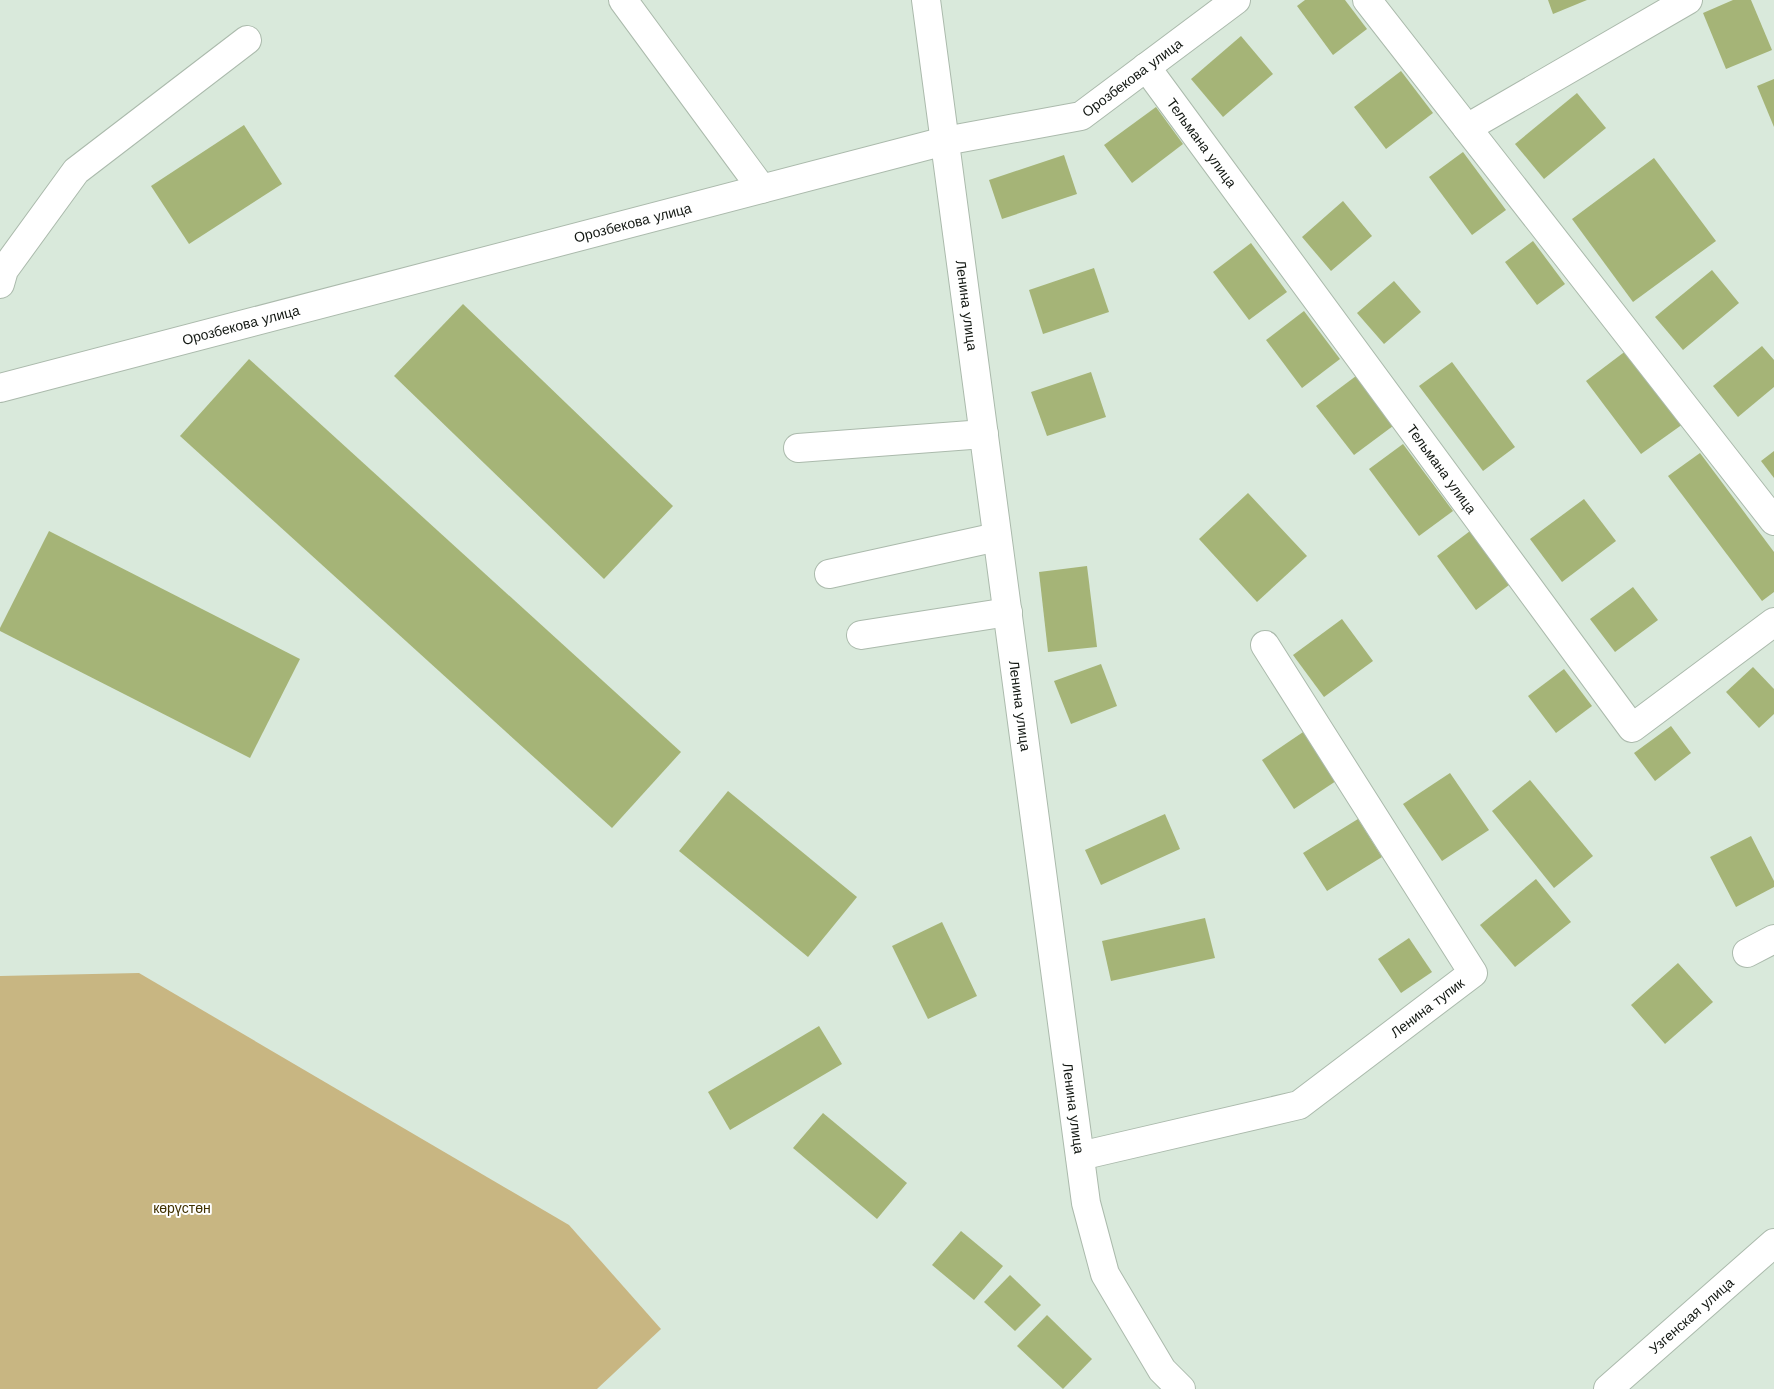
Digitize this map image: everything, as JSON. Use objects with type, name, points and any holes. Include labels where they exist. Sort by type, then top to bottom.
[{"type":"street","points":[[623,0],[762,189]]},
{"type":"street","name":"Ленина улица","points":[[926,0],[1086,1203],[1105,1274],[1162,1370],[1181,1389]]},
{"type":"street","name":"Орозбекова улица","points":[[0,388],[945,141],[1081,116],[1236,0]]},
{"type":"street","points":[[1367,0],[1774,521]]},
{"type":"street","points":[[1467,128],[1688,0]]},
{"type":"street","points":[[0,284],[4,270],[76,171],[247,40]]},
{"type":"street","name":"Тельмана улица","points":[[1146,67],[1632,728],[1774,622]]},
{"type":"street","points":[[798,448],[984,434]]},
{"type":"street","points":[[829,574],[997,537]]},
{"type":"street","points":[[861,635],[1008,612]]},
{"type":"street","name":"Ленина тупик","points":[[1080,1156],[1298,1105],[1473,973],[1265,645]]},
{"type":"street","points":[[1747,953],[1774,939]]},
{"type":"street","name":"Узгенская улица","points":[[1608,1389],[1774,1243]]},
{"type":"green space","name":"көрүстөн","points":[[139,973],[569,1225],[661,1329],[597,1389],[0,1389],[0,976]]},
{"type":"building","points":[[1305,0],[1345,0],[1367,29],[1333,55],[1297,6]]},
{"type":"building","points":[[1548,0],[1587,0],[1553,14]]},
{"type":"building","points":[[1733,0],[1751,0],[1772,50],[1726,69],[1703,13]]},
{"type":"building","points":[[1241,36],[1273,74],[1223,117],[1191,79]]},
{"type":"building","points":[[1401,71],[1433,113],[1386,149],[1354,107]]},
{"type":"building","points":[[1774,79],[1774,127],[1757,86]]},
{"type":"building","points":[[1577,93],[1606,128],[1544,179],[1515,144]]},
{"type":"building","points":[[1156,107],[1183,144],[1132,183],[1104,145]]},
{"type":"building","points":[[244,125],[282,184],[189,244],[151,186]]},
{"type":"building","points":[[1463,152],[1506,210],[1472,235],[1429,177]]},
{"type":"building","points":[[1064,155],[1077,194],[1002,219],[989,180]]},
{"type":"building","points":[[1654,158],[1716,241],[1633,302],[1572,219]]},
{"type":"building","points":[[1343,201],[1372,236],[1331,271],[1302,237]]},
{"type":"building","points":[[1533,241],[1565,284],[1537,305],[1505,262]]},
{"type":"building","points":[[1251,243],[1287,292],[1249,320],[1213,272]]},
{"type":"building","points":[[1094,268],[1109,312],[1043,334],[1029,290]]},
{"type":"building","points":[[1712,270],[1739,303],[1683,350],[1655,317]]},
{"type":"building","points":[[1394,281],[1421,312],[1384,344],[1357,313]]},
{"type":"building","points":[[463,304],[673,506],[604,579],[394,376]]},
{"type":"building","points":[[1304,311],[1340,359],[1302,388],[1266,340]]},
{"type":"building","points":[[1762,346],[1774,360],[1774,387],[1738,417],[1713,386]]},
{"type":"building","points":[[1627,350],[1683,424],[1641,454],[1586,381]]},
{"type":"building","points":[[249,359],[681,752],[612,828],[180,436]]},
{"type":"building","points":[[1452,362],[1515,447],[1483,471],[1419,386]]},
{"type":"building","points":[[1091,372],[1106,417],[1047,436],[1031,392]]},
{"type":"building","points":[[1356,376],[1393,426],[1354,455],[1316,406]]},
{"type":"building","points":[[1403,444],[1453,511],[1419,536],[1369,469]]},
{"type":"building","points":[[1774,451],[1774,478],[1761,461]]},
{"type":"building","points":[[1700,453],[1774,552],[1774,592],[1762,601],[1668,476]]},
{"type":"building","points":[[1248,493],[1307,556],[1257,602],[1199,539]]},
{"type":"building","points":[[1584,499],[1616,541],[1562,582],[1530,539]]},
{"type":"building","points":[[49,531],[300,659],[250,758],[0,631]]},
{"type":"building","points":[[1470,531],[1509,585],[1476,610],[1437,556]]},
{"type":"building","points":[[1087,566],[1097,647],[1048,652],[1039,572]]},
{"type":"building","points":[[1633,587],[1658,620],[1615,652],[1590,619]]},
{"type":"building","points":[[1342,619],[1373,661],[1324,697],[1293,655]]},
{"type":"building","points":[[1101,664],[1117,706],[1071,724],[1054,681]]},
{"type":"building","points":[[1753,667],[1774,689],[1774,714],[1759,728],[1726,692]]},
{"type":"building","points":[[1564,669],[1592,706],[1556,733],[1528,696]]},
{"type":"building","points":[[1671,726],[1691,753],[1655,781],[1634,753]]},
{"type":"building","points":[[1309,728],[1342,777],[1294,809],[1262,760]]},
{"type":"building","points":[[1450,773],[1489,830],[1442,861],[1403,804]]},
{"type":"building","points":[[1530,780],[1593,856],[1554,888],[1492,811]]},
{"type":"building","points":[[728,791],[857,897],[808,957],[679,851]]},
{"type":"building","points":[[1165,814],[1180,849],[1101,885],[1085,850]]},
{"type":"building","points":[[1358,819],[1382,857],[1327,891],[1303,853]]},
{"type":"building","points":[[1751,836],[1774,881],[1774,887],[1736,907],[1710,857]]},
{"type":"building","points":[[1536,879],[1571,922],[1515,967],[1480,925]]},
{"type":"building","points":[[1205,918],[1215,958],[1111,981],[1102,941]]},
{"type":"building","points":[[942,922],[977,996],[928,1019],[892,946]]},
{"type":"building","points":[[1409,938],[1432,972],[1401,993],[1378,959]]},
{"type":"building","points":[[1678,963],[1713,1002],[1665,1044],[1631,1005]]},
{"type":"building","points":[[819,1026],[842,1064],[730,1130],[708,1092]]},
{"type":"building","points":[[823,1113],[907,1183],[877,1219],[793,1148]]},
{"type":"building","points":[[961,1231],[1003,1266],[974,1300],[932,1265]]},
{"type":"building","points":[[1010,1275],[1041,1305],[1015,1331],[984,1302]]},
{"type":"building","points":[[1047,1315],[1092,1359],[1063,1389],[1017,1346]]}]
